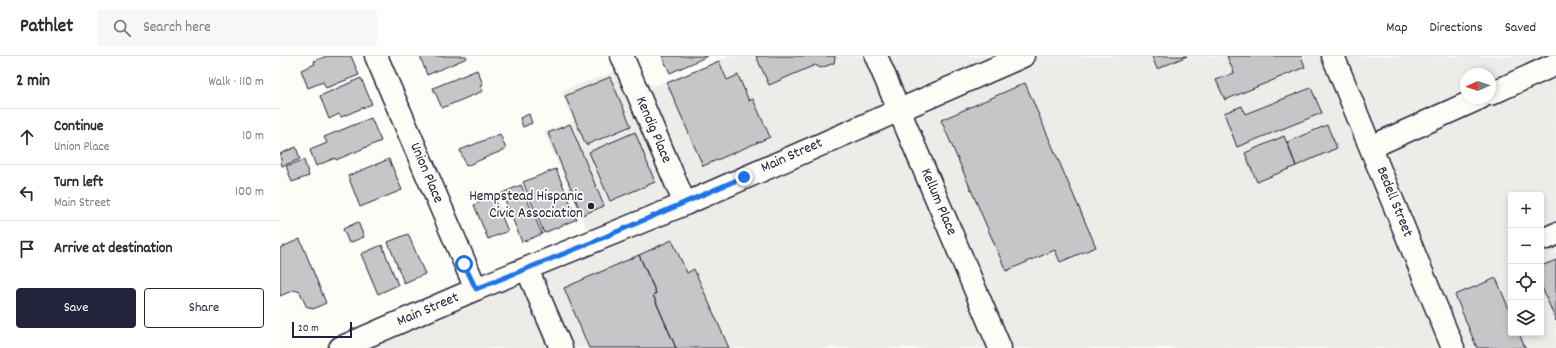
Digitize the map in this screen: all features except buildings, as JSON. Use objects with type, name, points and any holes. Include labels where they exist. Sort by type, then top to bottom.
[{"type":"street","name":"Union Place","points":[[376,56],[476,289]]},
{"type":"street","name":"Kendig Place","points":[[622,56],[685,204]]},
{"type":"street","name":"Kellum Place","points":[[876,56],[1000,348]]},
{"type":"street","name":"Main Street","points":[[340,348],[476,289],[685,204],[1023,56]]},
{"type":"street","name":"Bedell Street","points":[[1333,56],[1454,348]]},
{"type":"street","points":[[1496,91],[1556,64]]},
{"type":"street","points":[[1371,147],[1467,104]]},
{"type":"street","points":[[527,269],[561,348]]},
{"type":"shaded area","points":[[731,56],[1556,56],[1556,348],[342,348],[593,243],[544,132],[573,121],[561,91],[614,72],[654,86]]},
{"type":"place","name":"Hempstead Hispanic Civic Association","points":[[591,206]]},
{"type":"route","points":[[464,264],[476,289],[685,204],[744,177]]}]
